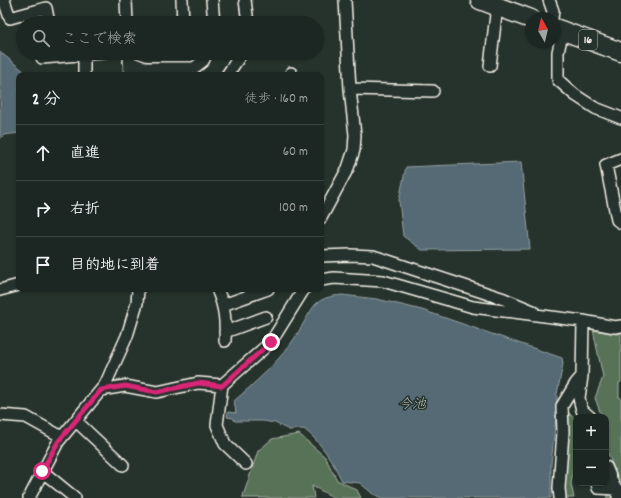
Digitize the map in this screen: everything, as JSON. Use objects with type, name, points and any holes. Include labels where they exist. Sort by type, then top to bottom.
[{"type":"main road","points":[[480,0],[525,17]]},
{"type":"main road","name":"16","points":[[561,27],[621,52]]},
{"type":"street","points":[[4,0],[10,18],[16,16]]},
{"type":"street","points":[[126,0],[127,16]]},
{"type":"street","points":[[182,0],[183,16]]},
{"type":"street","points":[[212,0],[213,16]]},
{"type":"street","points":[[245,0],[247,16]]},
{"type":"street","points":[[324,212],[348,168],[354,150],[355,136],[350,89],[345,0]]},
{"type":"street","points":[[549,0],[553,12]]},
{"type":"street","points":[[490,66],[497,6]]},
{"type":"street","points":[[17,16],[46,8],[48,16]]},
{"type":"street","points":[[558,48],[558,80],[575,95],[595,108],[621,118]]},
{"type":"street","points":[[84,60],[84,72]]},
{"type":"street","points":[[129,60],[130,72]]},
{"type":"street","points":[[133,60],[145,68],[194,68],[204,60]]},
{"type":"street","points":[[229,72],[237,60]]},
{"type":"street","points":[[350,89],[433,91]]},
{"type":"street","points":[[621,159],[606,165],[617,220],[621,223]]},
{"type":"street","points":[[324,256],[373,256],[504,299],[546,317]]},
{"type":"street","points":[[324,280],[334,278],[383,281],[473,307],[583,321],[615,327],[621,326]]},
{"type":"street","points":[[0,290],[16,286]]},
{"type":"street","points":[[29,498],[58,442],[106,385],[127,336],[137,302],[138,292]]},
{"type":"street","points":[[218,292],[223,304],[226,324],[225,336],[266,317]]},
{"type":"street","points":[[223,304],[259,292]]},
{"type":"street","points":[[246,464],[225,444],[217,425],[222,386],[271,342],[302,292]]},
{"type":"street","points":[[583,321],[582,376],[579,398],[582,410],[587,414]]},
{"type":"street","points":[[560,498],[559,488],[563,432],[562,406],[582,376]]},
{"type":"street","points":[[101,390],[125,386],[157,392],[198,383],[222,386]]},
{"type":"street","points":[[0,415],[26,417],[62,437]]},
{"type":"street","points":[[76,422],[123,465]]},
{"type":"street","points":[[42,471],[75,498]]},
{"type":"street","points":[[609,473],[619,493]]},
{"type":"street","points":[[598,486],[598,488],[619,493]]},
{"type":"green space","points":[[593,330],[617,334],[621,333],[621,382],[619,383],[619,397],[621,398],[621,498],[606,498],[619,480],[609,456],[609,414],[601,414],[595,398],[603,377]]},
{"type":"green space","points":[[569,413],[573,417],[573,470],[571,484],[574,498],[566,498],[564,484]]},
{"type":"green space","points":[[299,434],[325,457],[337,480],[357,490],[361,498],[335,498],[312,486],[314,498],[243,498],[258,451],[272,439]]},
{"type":"water","points":[[0,52],[25,72],[16,72],[16,133],[4,135],[0,139]]},
{"type":"water","points":[[521,162],[530,249],[422,250],[403,236],[399,200],[406,167]]},
{"type":"water","name":"今池","points":[[342,295],[377,299],[422,310],[562,358],[563,364],[557,394],[557,409],[551,464],[551,498],[383,498],[373,494],[360,483],[342,481],[326,453],[316,440],[304,429],[289,430],[275,423],[263,421],[235,421],[233,418],[227,417],[228,412],[236,413],[234,401],[265,373],[286,350],[317,303],[329,297]]},
{"type":"route","points":[[42,471],[58,442],[101,390],[125,386],[157,392],[198,383],[222,386],[271,342]]}]
